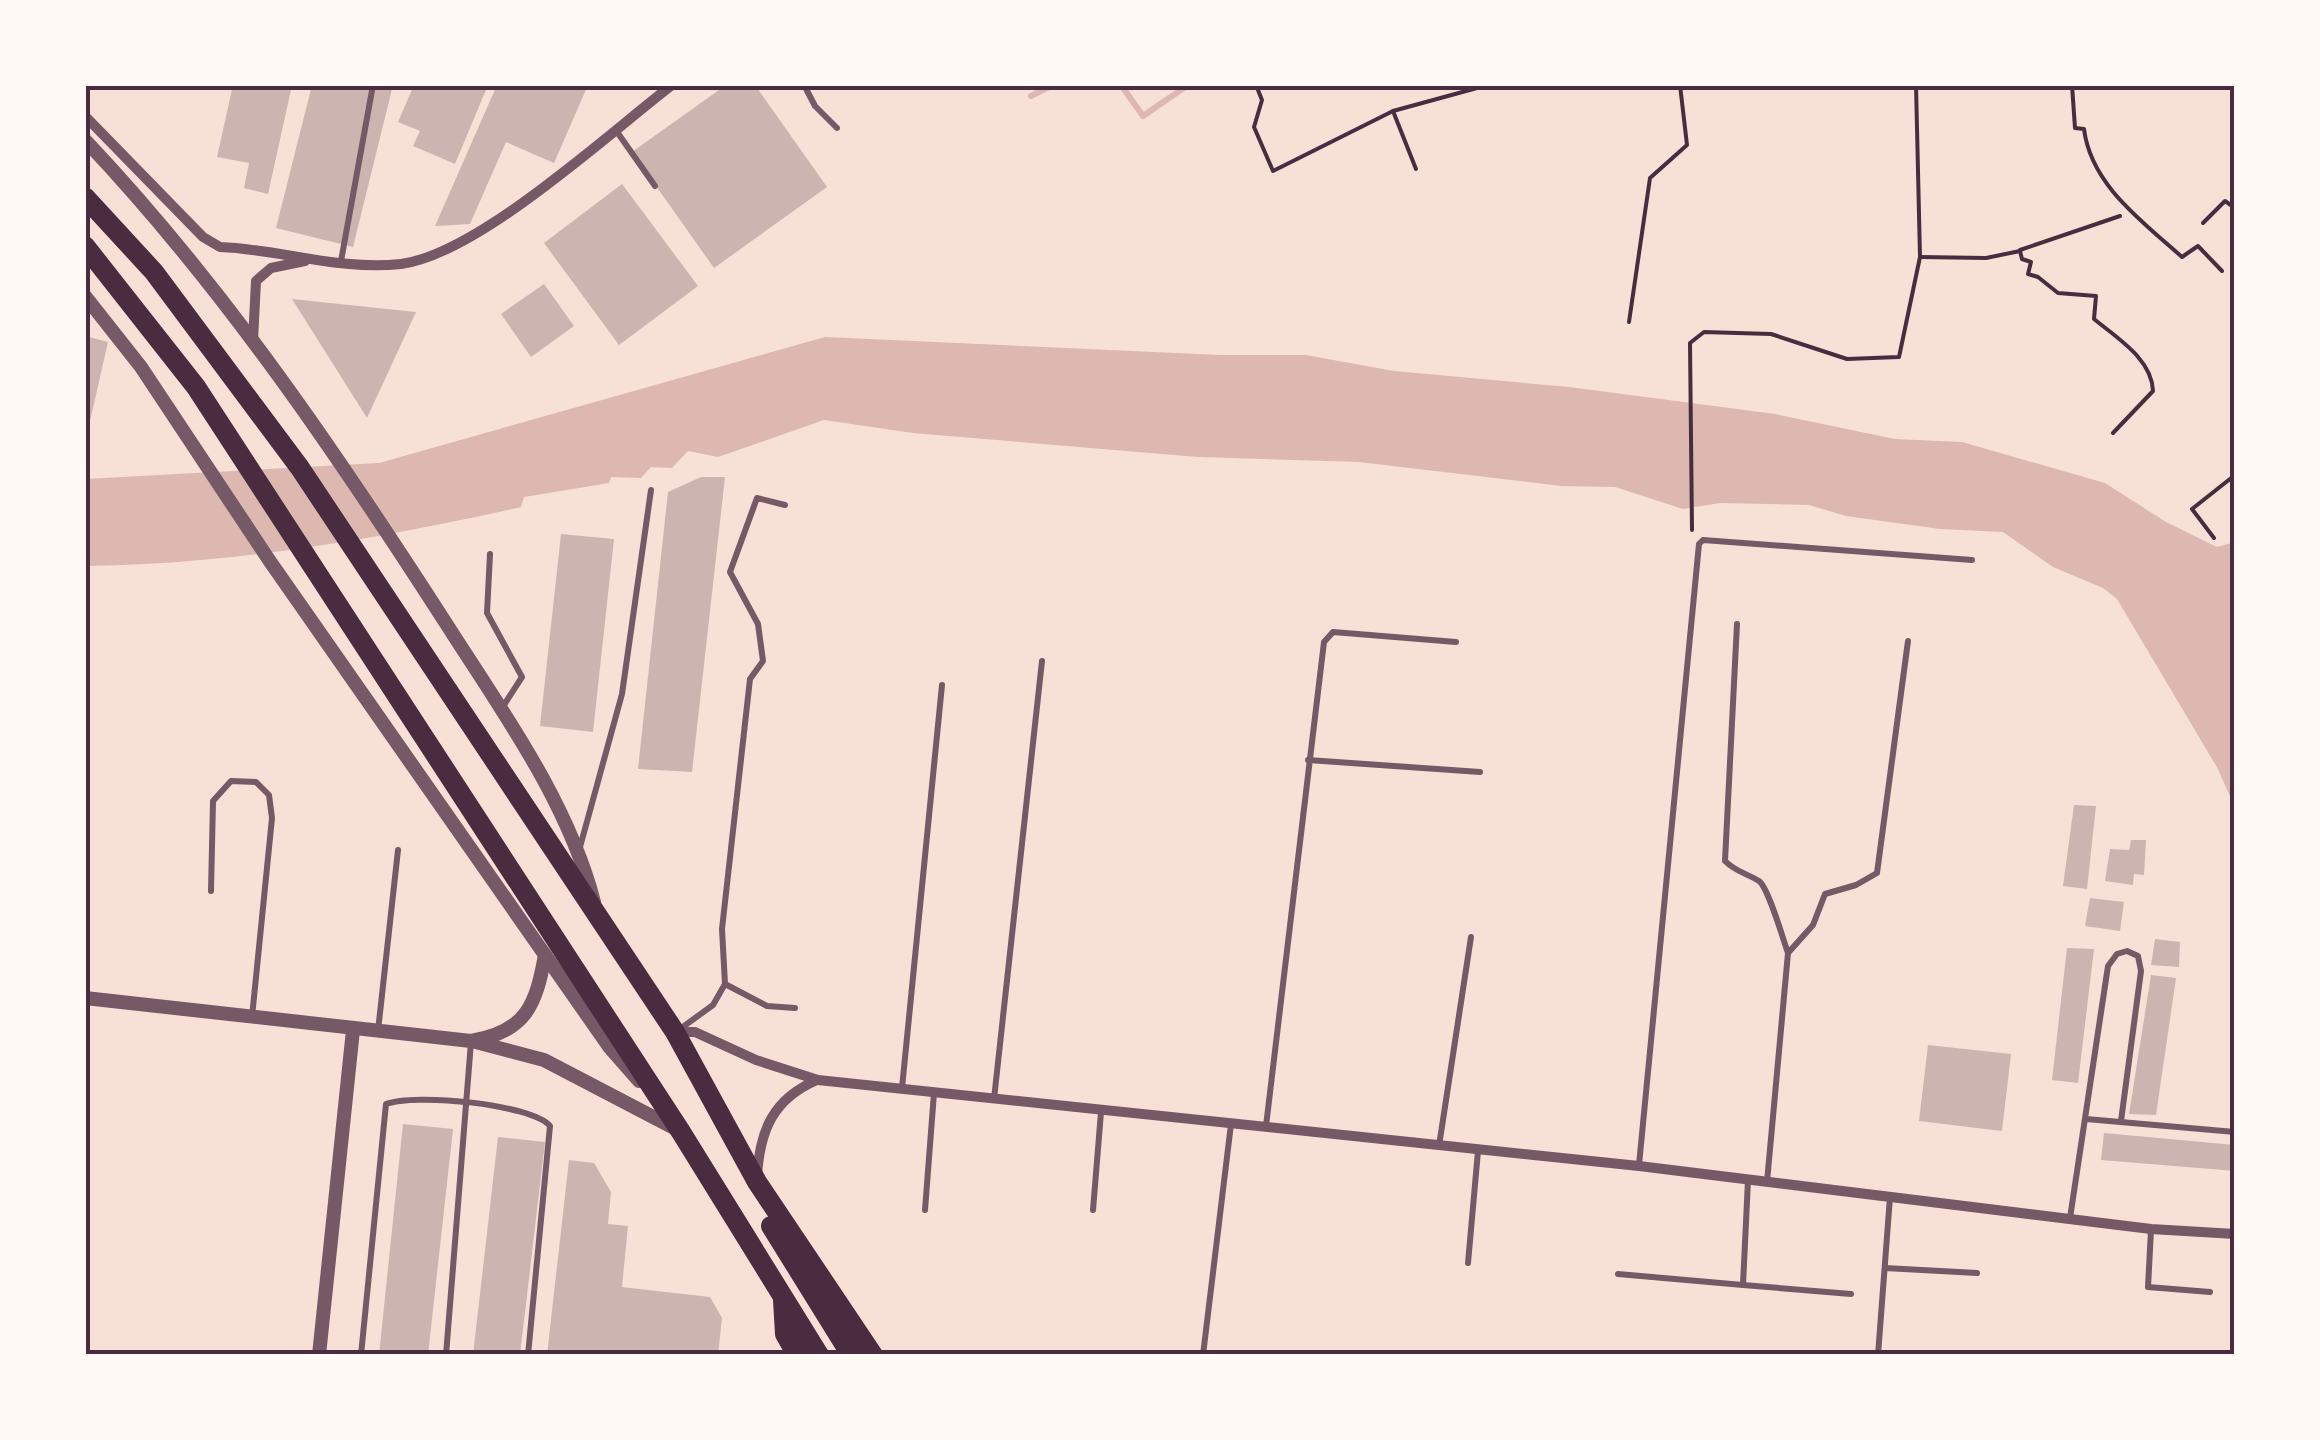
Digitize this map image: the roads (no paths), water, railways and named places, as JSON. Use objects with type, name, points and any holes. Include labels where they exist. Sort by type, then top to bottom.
[{"type":"highway","points":[[85,197],[164,285],[300,468],[674,1032],[756,1182],[873,1355]]},
{"type":"highway","points":[[85,246],[178,362],[249,468],[681,1132],[819,1355]]},
{"type":"highway","points":[[756,1182],[768,1222],[852,1355]]},
{"type":"highway","points":[[783,1298],[785,1334],[797,1355]]},
{"type":"street","points":[[85,116],[203,237],[220,247],[256,248],[311,260],[405,264],[432,255],[520,204],[672,85]]},
{"type":"street","points":[[85,140],[253,340],[407,563],[501,709],[580,847],[598,917]]},
{"type":"street","points":[[253,340],[256,281],[271,268],[311,260]]},
{"type":"street","points":[[85,296],[200,451],[269,560],[610,1048],[681,1132]]},
{"type":"street","points":[[471,1040],[492,1037],[527,1014],[536,1000],[545,955]]},
{"type":"street","points":[[85,998],[471,1040],[544,1060],[681,1132]]},
{"type":"street","points":[[319,1355],[353,1030]]},
{"type":"street","points":[[674,1032],[694,1032],[756,1060],[818,1080],[1438,1148],[1639,1166],[2151,1229],[2235,1234]]},
{"type":"street","points":[[756,1182],[759,1148],[778,1103],[818,1080]]},
{"type":"lane","points":[[341,261],[373,85]]},
{"type":"lane","points":[[804,85],[815,106],[836,128]]},
{"type":"lane","points":[[614,128],[655,186]]},
{"type":"lane","points":[[580,847],[622,694],[651,490]]},
{"type":"lane","points":[[674,1032],[713,1004],[726,984],[722,929],[750,679],[763,661],[758,624],[730,572],[757,498],[786,505]]},
{"type":"lane","points":[[1639,1166],[1699,544],[1703,540],[1972,560]]},
{"type":"lane","points":[[490,554],[487,613],[522,677],[501,709]]},
{"type":"lane","points":[[1737,624],[1725,861],[1737,873],[1761,882],[1769,892],[1771,913],[1788,954],[1767,1183]]},
{"type":"lane","points":[[1266,1128],[1318,664],[1324,642],[1334,632],[1456,642]]},
{"type":"lane","points":[[1788,954],[1813,924],[1825,894],[1856,885],[1877,873],[1908,641]]},
{"type":"lane","points":[[994,1100],[1042,661]]},
{"type":"lane","points":[[902,1090],[942,685]]},
{"type":"lane","points":[[1308,760],[1480,772]]},
{"type":"lane","points":[[211,891],[212,801],[231,781],[256,782],[269,795],[272,818],[252,1018]]},
{"type":"lane","points":[[378,1032],[398,850]]},
{"type":"lane","points":[[1438,1148],[1471,937]]},
{"type":"lane","points":[[2070,1218],[2108,966],[2117,954],[2127,950],[2138,956],[2141,971],[2122,1121]]},
{"type":"lane","points":[[726,984],[767,1006],[795,1008]]},
{"type":"lane","points":[[446,1355],[471,1040]]},
{"type":"lane","points":[[925,1210],[934,1093]]},
{"type":"lane","points":[[361,1355],[386,1104],[402,1098],[526,1109],[550,1126],[528,1355]]},
{"type":"lane","points":[[1093,1210],[1101,1112]]},
{"type":"lane","points":[[2086,1119],[2235,1132]]},
{"type":"lane","points":[[1203,1355],[1231,1124]]},
{"type":"lane","points":[[1468,1263],[1478,1152]]},
{"type":"lane","points":[[1743,1285],[1748,1180]]},
{"type":"lane","points":[[1878,1355],[1890,1197]]},
{"type":"lane","points":[[2151,1229],[2148,1287],[2210,1292]]},
{"type":"lane","points":[[1885,1268],[1977,1273]]},
{"type":"lane","points":[[1618,1274],[1851,1294]]},
{"type":"waterway","points":[[1031,96],[1053,85]]},
{"type":"waterway","points":[[1121,85],[1143,116],[1188,85]]}]
